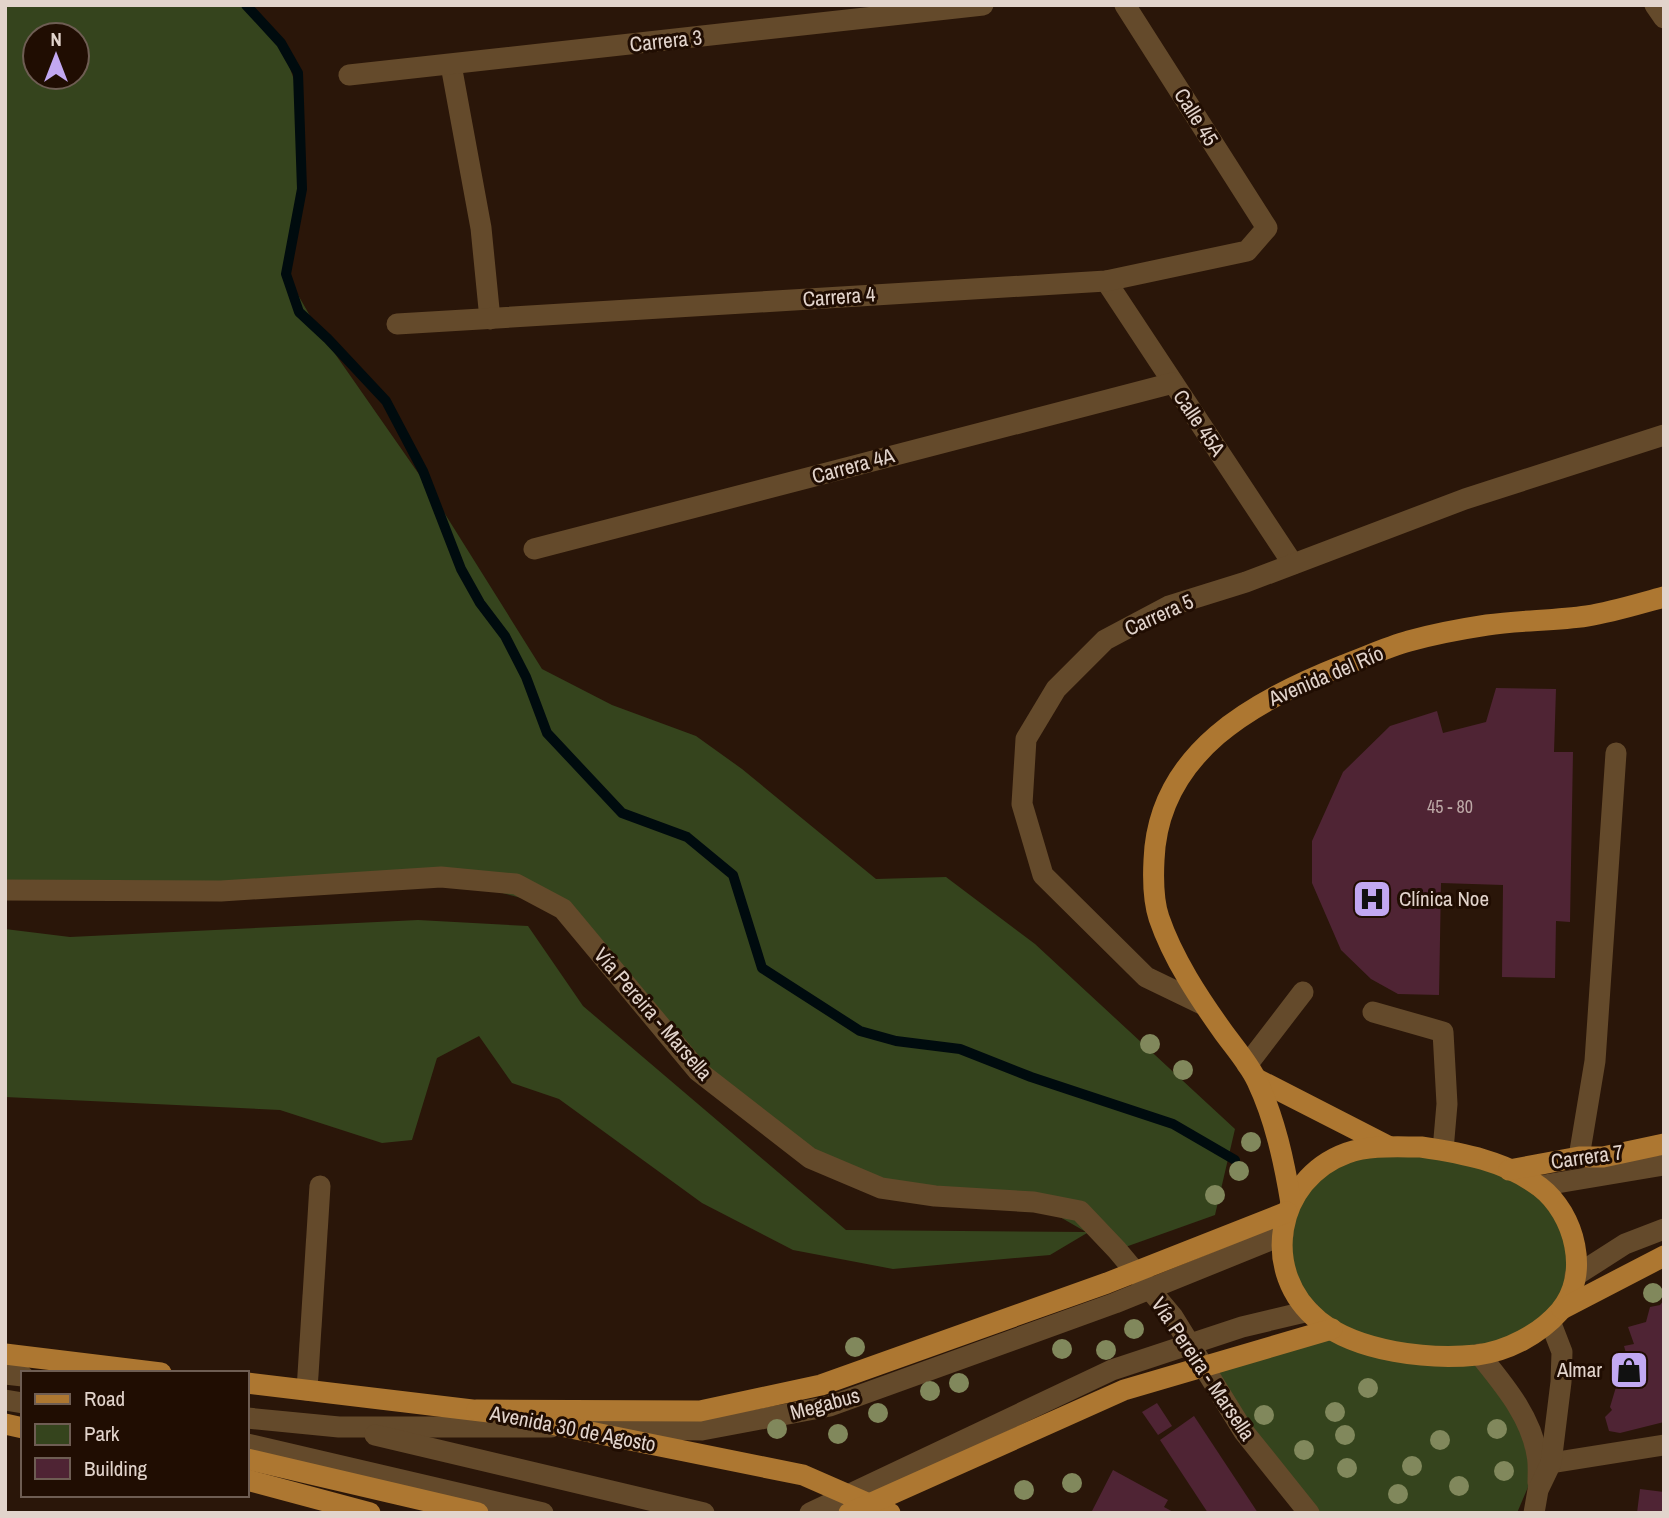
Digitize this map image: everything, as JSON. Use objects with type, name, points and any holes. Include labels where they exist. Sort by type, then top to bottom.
[{"type":"main road","name":"Avenida del Río","points":[[1289,1207],[1283,1152],[1252,1072],[1204,1004],[1175,955],[1158,916],[1153,883],[1154,842],[1164,806],[1180,776],[1201,749],[1230,724],[1261,704],[1310,678],[1406,642],[1488,624],[1588,616],[1664,597]]},
{"type":"main road","name":"Avenida del Río","points":[[1252,1072],[1390,1147]]},
{"type":"main road","name":"Carrera 7","points":[[1509,1170],[1579,1157],[1603,1157],[1664,1144]]},
{"type":"main road","points":[[1556,1315],[1575,1276],[1574,1246],[1566,1217],[1554,1200],[1539,1186],[1481,1158],[1420,1147],[1368,1148],[1346,1153],[1312,1174],[1289,1207],[1283,1235],[1287,1276],[1309,1311],[1332,1329],[1355,1340],[1404,1353],[1442,1356],[1479,1354],[1514,1345],[1556,1315],[1664,1256]]},
{"type":"main road","points":[[477,1410],[700,1411],[821,1385],[1107,1283],[1289,1207]]},
{"type":"main road","points":[[849,1513],[1112,1396],[1154,1380],[1332,1329]]},
{"type":"main road","points":[[5,1354],[145,1371]]},
{"type":"main road","name":"Avenida 30 de Agosto","points":[[248,1383],[477,1410],[570,1427],[803,1475],[890,1513]]},
{"type":"main road","points":[[248,1459],[478,1513]]},
{"type":"main road","points":[[248,1480],[370,1513]]},
{"type":"street","name":"Carrera 3","points":[[349,75],[983,5]]},
{"type":"street","name":"Calle 45","points":[[1125,5],[1267,228]]},
{"type":"street","points":[[1655,5],[1664,18]]},
{"type":"street","points":[[451,65],[481,228],[490,319]]},
{"type":"street","name":"Carrera 4","points":[[397,324],[1106,281],[1247,251],[1267,228]]},
{"type":"street","name":"Calle 45A","points":[[1106,281],[1293,564]]},
{"type":"street","name":"Carrera 4A","points":[[534,549],[1172,383]]},
{"type":"street","name":"Carrera 5","points":[[1204,1004],[1146,977],[1043,875],[1022,804],[1026,739],[1056,689],[1105,640],[1169,606],[1293,564],[1465,499],[1664,435]]},
{"type":"street","points":[[1579,1157],[1595,1061],[1616,753]]},
{"type":"street","name":"Vía Pereira - Marsella","points":[[5,890],[221,891],[441,877],[516,884],[563,909],[698,1071],[810,1158],[881,1188],[935,1196],[1034,1202],[1080,1211],[1173,1317],[1244,1432],[1308,1513]]},
{"type":"street","points":[[1252,1072],[1303,992]]},
{"type":"street","points":[[1373,1012],[1443,1032],[1447,1104],[1443,1150]]},
{"type":"street","points":[[1539,1186],[1664,1164]]},
{"type":"street","points":[[307,1390],[320,1186]]},
{"type":"street","points":[[1575,1276],[1625,1244],[1664,1229]]},
{"type":"street","name":"Megabus","points":[[248,1418],[341,1427],[702,1430],[830,1406],[1115,1303],[1283,1235]]},
{"type":"street","points":[[810,1513],[1112,1370],[1242,1327],[1309,1311]]},
{"type":"street","points":[[1524,1513],[1551,1463],[1559,1406],[1562,1352],[1556,1315]]},
{"type":"street","points":[[1479,1354],[1524,1415],[1537,1454],[1538,1490],[1534,1513]]},
{"type":"street","name":"Megabus","points":[[248,1406],[704,1513]]},
{"type":"street","points":[[248,1444],[543,1513]]},
{"type":"street","points":[[1551,1463],[1664,1445]]},
{"type":"green space","points":[[5,5],[246,5],[281,43],[298,91],[302,189],[286,274],[317,328],[430,490],[542,669],[612,705],[696,736],[742,769],[876,879],[946,877],[1035,944],[1235,1129],[1215,1215],[1117,1250],[1087,1233],[1050,1255],[893,1269],[793,1250],[702,1203],[559,1099],[512,1083],[479,1036],[437,1058],[412,1140],[382,1143],[280,1110],[5,1097],[5,929],[70,937],[418,920],[528,926],[583,1006],[846,1230],[1086,1232],[1034,1202],[899,1190],[792,1144],[698,1071],[563,909],[441,877],[333,884],[5,882]]},
{"type":"green space","points":[[1421,1147],[1539,1186],[1573,1236],[1562,1309],[1480,1355],[1524,1415],[1537,1466],[1517,1513],[1309,1513],[1215,1371],[1331,1329],[1309,1311],[1283,1235],[1326,1163]]},
{"type":"building","points":[[1496,688],[1556,689],[1554,752],[1573,752],[1570,922],[1556,921],[1555,978],[1502,977],[1503,885],[1441,883],[1439,995],[1398,994],[1371,979],[1341,950],[1312,883],[1312,841],[1343,772],[1390,726],[1437,711],[1443,733],[1486,722]]},
{"type":"building","points":[[1664,1300],[1664,1422],[1620,1433],[1609,1431],[1605,1417],[1612,1410],[1610,1407],[1616,1387],[1613,1377],[1626,1353],[1624,1346],[1634,1344],[1628,1327],[1646,1322],[1650,1307],[1660,1305]]},
{"type":"building","points":[[1157,1403],[1172,1426],[1158,1435],[1142,1412]]},
{"type":"building","points":[[1194,1416],[1258,1513],[1208,1513],[1160,1440]]},
{"type":"building","points":[[1113,1470],[1168,1500],[1164,1507],[1175,1513],[1091,1513]]},
{"type":"building","points":[[1640,1489],[1664,1492],[1664,1513],[1637,1513]]},
{"type":"waterway","points":[[246,5],[281,43],[298,73],[302,189],[286,274],[299,312],[386,401],[423,471],[461,569],[480,603],[505,636],[526,677],[547,733],[622,813],[687,837],[733,875],[762,968],[860,1031],[896,1041],[960,1049],[1031,1077],[1173,1124],[1235,1160]]},
{"type":"place","name":"Clínica Noe","points":[[1372,899]]},
{"type":"place","name":"Almar","points":[[1629,1370]]}]
